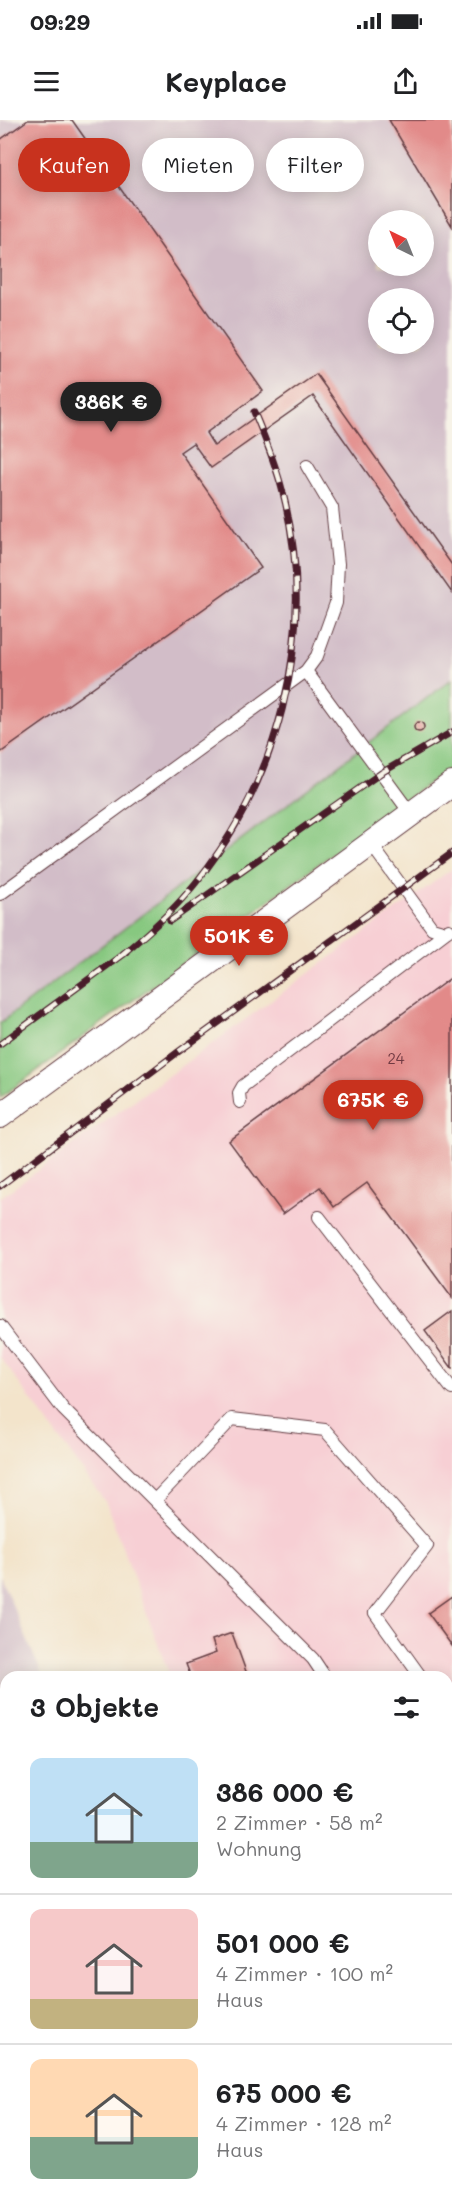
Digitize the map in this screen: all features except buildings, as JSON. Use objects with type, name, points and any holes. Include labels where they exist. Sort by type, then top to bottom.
[{"type":"street","points":[[0,1116],[452,784]]},
{"type":"lane","points":[[0,894],[306,671],[317,656],[336,603],[338,564],[332,508],[307,466]]},
{"type":"lane","points":[[306,671],[411,814]]},
{"type":"lane","points":[[371,844],[432,928],[449,930]]},
{"type":"lane","points":[[240,1102],[239,1094],[243,1086],[449,930]]},
{"type":"lane","points":[[319,1217],[452,1389]]},
{"type":"lane","points":[[0,1326],[63,1409],[313,1659],[321,1671]]},
{"type":"lane","points":[[155,1500],[232,1419],[325,1430],[427,1546],[375,1613],[417,1671]]},
{"type":"shaded area","points":[[0,120],[452,120],[452,679],[0,1023]]},
{"type":"shaded area","points":[[452,869],[452,1671],[168,1671],[106,1503],[0,1357],[0,1198]]},
{"type":"shaded area","points":[[0,1576],[40,1671],[0,1671]]},
{"type":"green space","points":[[452,679],[452,766],[0,1098],[0,1023]]},
{"type":"railway","points":[[119,957],[175,907],[216,856],[244,810],[266,760],[282,708],[292,655],[296,601],[293,547],[283,493],[254,412]]},
{"type":"railway","points":[[170,921],[381,773],[452,732]]},
{"type":"railway","points":[[0,1186],[178,1052],[452,853]]},
{"type":"railway","points":[[0,1044],[126,952]]}]
